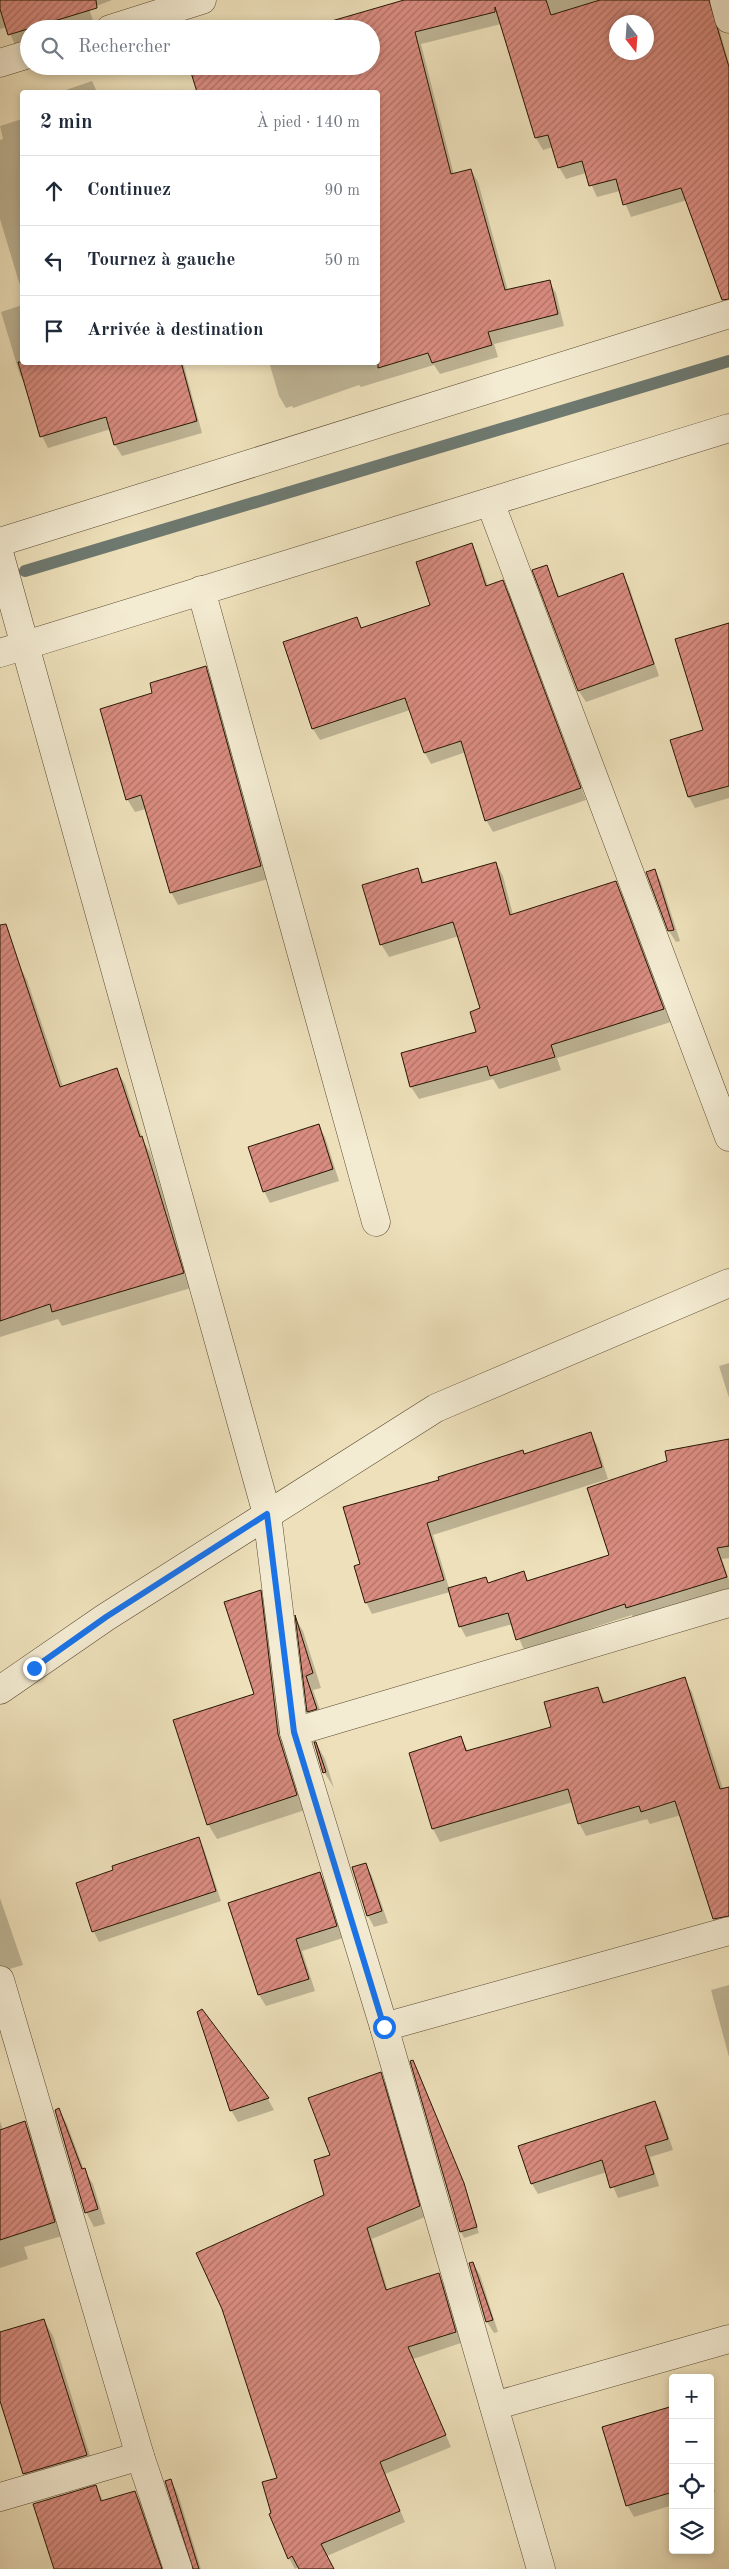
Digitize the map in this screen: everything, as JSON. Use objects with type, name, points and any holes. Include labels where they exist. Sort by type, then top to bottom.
[{"type":"street","points":[[139,20],[202,0]]},
{"type":"street","points":[[724,0],[729,19]]},
{"type":"street","points":[[0,63],[20,57]]},
{"type":"street","points":[[0,542],[729,314]]},
{"type":"street","points":[[12,650],[729,428]]},
{"type":"street","points":[[490,502],[729,1137]]},
{"type":"street","points":[[0,556],[12,650],[267,1514],[294,1732],[384,2027],[541,2569]]},
{"type":"street","points":[[201,590],[376,1222]]},
{"type":"street","points":[[0,1690],[106,1617],[436,1408],[729,1283]]},
{"type":"street","points":[[294,1732],[729,1603]]},
{"type":"street","points":[[384,2027],[729,1931]]},
{"type":"street","points":[[0,1980],[140,2456],[178,2569]]},
{"type":"street","points":[[494,2406],[729,2339]]},
{"type":"street","points":[[0,2498],[140,2456]]},
{"type":"building","points":[[0,0],[96,0],[97,8],[57,20],[20,20],[20,31],[8,35],[0,9]]},
{"type":"building","points":[[404,0],[546,0],[551,15],[600,0],[709,0],[729,67],[729,299],[722,300],[681,188],[623,205],[616,179],[589,186],[582,161],[558,168],[548,135],[535,138],[495,7],[495,12],[415,32],[451,174],[471,169],[505,290],[550,280],[558,314],[488,332],[492,345],[432,363],[428,353],[378,368],[378,365],[380,365],[380,90],[196,90],[192,75],[380,75],[380,20],[335,20]]},
{"type":"building","points":[[18,362],[20,362],[20,365],[182,365],[197,421],[114,445],[106,417],[40,437]]},
{"type":"building","points":[[472,543],[486,586],[503,580],[581,788],[485,821],[461,741],[424,753],[405,698],[312,729],[283,642],[357,617],[361,628],[430,605],[416,562]]},
{"type":"building","points":[[547,565],[558,597],[623,573],[654,664],[578,691],[532,570]]},
{"type":"building","points":[[729,623],[729,786],[688,797],[670,740],[703,730],[675,639]]},
{"type":"building","points":[[206,666],[261,866],[170,893],[141,795],[126,800],[100,709],[152,693],[150,683]]},
{"type":"building","points":[[496,862],[510,915],[616,881],[664,1009],[551,1045],[555,1057],[490,1076],[487,1066],[410,1087],[401,1053],[476,1032],[470,1012],[480,1008],[453,922],[380,945],[362,885],[418,868],[422,883]]},
{"type":"building","points":[[655,869],[674,930],[668,931],[646,872]]},
{"type":"building","points":[[6,924],[60,1087],[117,1068],[140,1137],[142,1136],[184,1273],[52,1312],[50,1304],[0,1321],[0,925]]},
{"type":"building","points":[[319,1124],[333,1169],[263,1192],[248,1147]]},
{"type":"building","points":[[591,1432],[602,1467],[427,1523],[444,1580],[365,1603],[354,1566],[360,1564],[343,1507],[439,1480],[438,1477],[523,1450],[524,1454]]},
{"type":"building","points":[[729,1439],[729,1546],[717,1548],[727,1577],[626,1608],[625,1604],[516,1640],[508,1613],[459,1627],[448,1588],[486,1577],[488,1583],[524,1571],[527,1581],[609,1555],[587,1488],[667,1461],[665,1451]]},
{"type":"building","points":[[261,1590],[278,1734],[297,1795],[207,1825],[173,1720],[254,1694],[224,1602]]},
{"type":"building","points":[[295,1615],[313,1673],[306,1676],[317,1709],[307,1712]]},
{"type":"building","points":[[685,1677],[720,1789],[729,1787],[729,1916],[713,1919],[675,1801],[641,1812],[639,1806],[578,1824],[568,1789],[432,1829],[409,1753],[461,1736],[466,1751],[551,1727],[544,1702],[598,1687],[603,1703]]},
{"type":"building","points":[[314,1742],[316,1742],[326,1772],[323,1773]]},
{"type":"building","points":[[199,1837],[216,1891],[92,1932],[76,1883],[113,1870],[112,1866]]},
{"type":"building","points":[[366,1863],[382,1911],[367,1916],[352,1867]]},
{"type":"building","points":[[320,1872],[337,1926],[296,1939],[309,1979],[258,1995],[228,1903]]},
{"type":"building","points":[[202,2009],[269,2098],[230,2111],[197,2012]]},
{"type":"building","points":[[413,2060],[464,2183],[477,2227],[460,2232],[410,2061]]},
{"type":"building","points":[[381,2072],[420,2206],[367,2228],[386,2290],[439,2273],[456,2332],[408,2347],[446,2435],[380,2462],[400,2511],[321,2544],[334,2569],[299,2569],[292,2556],[288,2559],[269,2514],[271,2513],[262,2482],[277,2478],[222,2309],[196,2253],[324,2195],[314,2160],[330,2155],[308,2098]]},
{"type":"building","points":[[655,2101],[668,2139],[645,2146],[654,2174],[610,2188],[602,2160],[531,2184],[518,2146]]},
{"type":"building","points":[[59,2108],[82,2169],[85,2168],[98,2209],[85,2213],[55,2110]]},
{"type":"building","points":[[25,2121],[55,2222],[0,2240],[0,2130]]},
{"type":"building","points":[[473,2262],[493,2320],[486,2322],[469,2263]]},
{"type":"building","points":[[44,2319],[87,2455],[23,2474],[0,2401],[0,2332]]},
{"type":"building","points":[[669,2407],[669,2493],[626,2506],[602,2427]]},
{"type":"building","points":[[171,2479],[199,2569],[193,2569],[165,2481]]},
{"type":"building","points":[[96,2485],[101,2501],[135,2491],[162,2569],[54,2569],[33,2504]]},
{"type":"waterway","points":[[25,571],[729,361]]},
{"type":"route","points":[[34,1668],[106,1617],[267,1514],[294,1732],[384,2027]]}]
